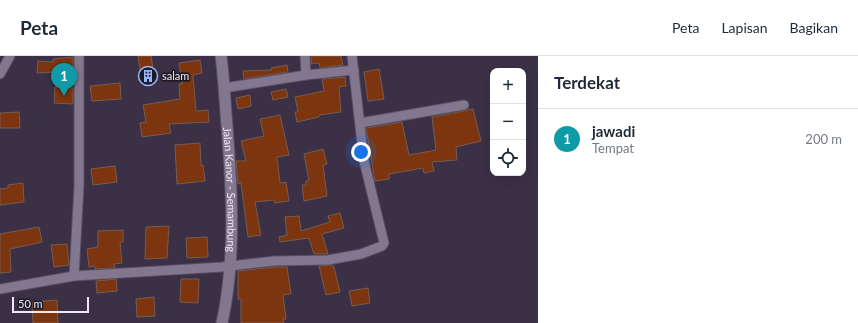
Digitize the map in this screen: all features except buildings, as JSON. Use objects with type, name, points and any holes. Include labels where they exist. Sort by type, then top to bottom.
[{"type":"street","points":[[0,74],[10,56]]},
{"type":"street","points":[[74,276],[79,186],[79,56]]},
{"type":"street","name":"Jalan Kanor - Semambung","points":[[221,56],[230,159],[226,267],[228,289],[222,323]]},
{"type":"street","points":[[305,56],[306,75]]},
{"type":"street","points":[[0,289],[74,276],[226,267],[274,261],[328,260],[366,252],[384,245],[373,196],[366,175],[352,56]]},
{"type":"street","points":[[224,88],[306,75],[354,70]]},
{"type":"street","points":[[360,123],[464,105]]},
{"type":"place","name":"salam","points":[[148,76]]},
{"type":"place","name":"jawadi","points":[[64,96]]}]
